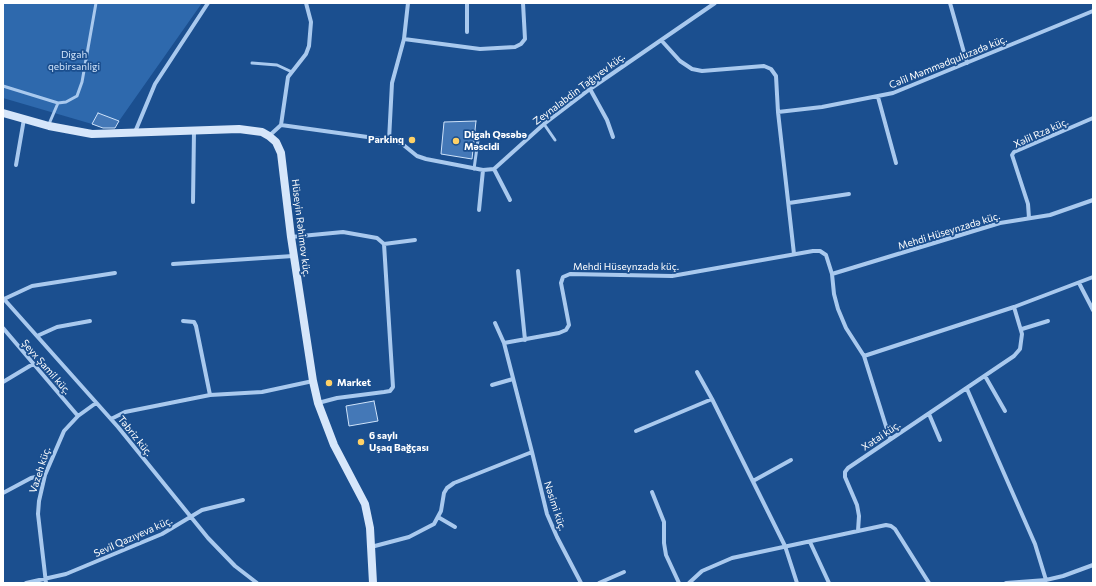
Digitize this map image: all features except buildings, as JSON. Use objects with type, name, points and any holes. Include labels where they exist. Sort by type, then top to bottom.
[{"type":"main road","points":[[3,114],[49,126],[92,134],[239,129],[254,130],[270,136]]},
{"type":"main road","name":"Hüseyin Rəhimov küç.","points":[[270,136],[276,142],[281,153],[291,237],[312,381],[318,403],[334,445],[365,504],[370,528],[373,583]]},
{"type":"street","points":[[135,133],[156,84],[208,3]]},
{"type":"street","points":[[270,136],[281,125],[286,82],[306,54],[309,46],[311,22],[306,3]]},
{"type":"street","points":[[389,140],[392,83],[404,39],[408,3]]},
{"type":"street","points":[[466,32],[467,3]]},
{"type":"street","points":[[404,39],[480,49],[515,47],[521,44],[524,39],[523,3]]},
{"type":"street","name":"Zeynalabdin Tağıyev küç.","points":[[494,169],[544,124],[590,88],[715,3]]},
{"type":"street","points":[[950,3],[967,63]]},
{"type":"street","name":"Cəlil Məmmədquluzadə küç.","points":[[778,112],[822,107],[893,93],[1093,11]]},
{"type":"street","points":[[661,40],[680,61],[692,68],[702,71],[764,66],[771,69],[776,76],[778,112],[794,254]]},
{"type":"street","points":[[590,88],[614,137]]},
{"type":"street","points":[[878,97],[896,163]]},
{"type":"street","name":"Xəlil Rza küç.","points":[[1029,218],[1028,204],[1012,156],[1014,152],[1093,118]]},
{"type":"street","points":[[16,165],[24,119]]},
{"type":"street","points":[[281,125],[389,140],[401,143],[411,152],[422,158],[474,169],[494,169],[510,200]]},
{"type":"street","points":[[193,202],[194,130]]},
{"type":"street","points":[[479,210],[483,170]]},
{"type":"street","points":[[789,203],[849,194]]},
{"type":"street","name":"Mehdi Hüseynzadə küç.","points":[[504,343],[559,333],[566,330],[569,325],[561,283],[563,277],[570,274],[672,276],[794,254],[820,251],[826,255],[832,274],[1000,223],[1050,215],[1093,200]]},
{"type":"street","points":[[291,237],[343,232],[377,238],[384,244],[393,388],[390,391],[337,398],[318,403]]},
{"type":"street","points":[[384,244],[415,240]]},
{"type":"street","points":[[173,264],[294,256]]},
{"type":"street","points":[[518,271],[524,340]]},
{"type":"street","points":[[3,299],[32,286],[115,273]]},
{"type":"street","points":[[832,274],[834,294],[842,320],[864,356],[890,439]]},
{"type":"street","points":[[864,356],[1014,307],[1079,284],[1093,277]]},
{"type":"street","points":[[1079,284],[1093,310]]},
{"type":"street","name":"Təbriz küç.","points":[[3,299],[111,419],[191,518],[235,566],[257,583]]},
{"type":"street","name":"Xətai küç.","points":[[858,531],[859,516],[845,477],[845,472],[890,439],[967,389],[1014,356],[1020,349],[1022,329],[1014,307]]},
{"type":"street","points":[[1022,329],[1048,320]]},
{"type":"street","points":[[37,336],[57,327],[90,321]]},
{"type":"street","points":[[183,321],[194,322],[196,326],[210,395]]},
{"type":"street","points":[[370,548],[409,537],[434,524],[438,517],[444,493],[447,488],[454,483],[503,462],[532,452],[504,343],[495,323]]},
{"type":"street","name":"Şeyx Şamil küç.","points":[[3,328],[78,416]]},
{"type":"street","points":[[3,382],[33,364]]},
{"type":"street","points":[[697,372],[712,399],[785,546],[797,583]]},
{"type":"street","points":[[985,376],[1005,411]]},
{"type":"street","points":[[492,385],[513,379]]},
{"type":"street","points":[[111,419],[125,412],[210,395],[262,392],[312,381]]},
{"type":"street","points":[[967,389],[1035,544],[1046,580]]},
{"type":"street","points":[[636,431],[712,399]]},
{"type":"street","name":"Vazeh küç.","points":[[46,581],[38,514],[39,501],[45,475],[64,431],[78,416],[96,403]]},
{"type":"street","points":[[929,414],[940,440]]},
{"type":"street","name":"Nəsimi küç.","points":[[532,452],[547,514],[581,583]]},
{"type":"street","points":[[753,481],[791,460]]},
{"type":"street","points":[[3,494],[31,478],[45,475]]},
{"type":"street","points":[[652,492],[664,522],[664,543],[666,555],[679,583]]},
{"type":"street","name":"Sevil Qazıyeva küç.","points":[[26,583],[46,581],[60,576],[124,551],[191,518],[202,510],[243,500]]},
{"type":"street","points":[[438,517],[455,527]]},
{"type":"street","points":[[689,583],[702,571],[732,558],[886,525],[895,529],[929,583]]},
{"type":"street","points":[[810,542],[829,583]]},
{"type":"street","points":[[1006,583],[1046,580],[1063,576],[1093,565]]},
{"type":"street","points":[[600,583],[624,572]]},
{"type":"lane","points":[[3,86],[58,103],[71,100],[80,91],[96,3]]},
{"type":"lane","points":[[252,63],[277,65],[292,72]]},
{"type":"lane","points":[[49,126],[58,103]]},
{"type":"lane","points":[[544,124],[555,140]]},
{"type":"lane","points":[[474,169],[478,140]]},
{"type":"green space","name":"Digah qebirsanligi","points":[[3,3],[202,3],[119,121],[98,113],[92,124],[3,98]]},
{"type":"place","name":"Parkinq","points":[[412,140]]},
{"type":"place","name":"Digah Qəsəbə Məscidi","points":[[456,141]]},
{"type":"place","name":"Market","points":[[329,383]]},
{"type":"place","name":"6 saylı Uşaq Bağçası","points":[[361,442]]}]
